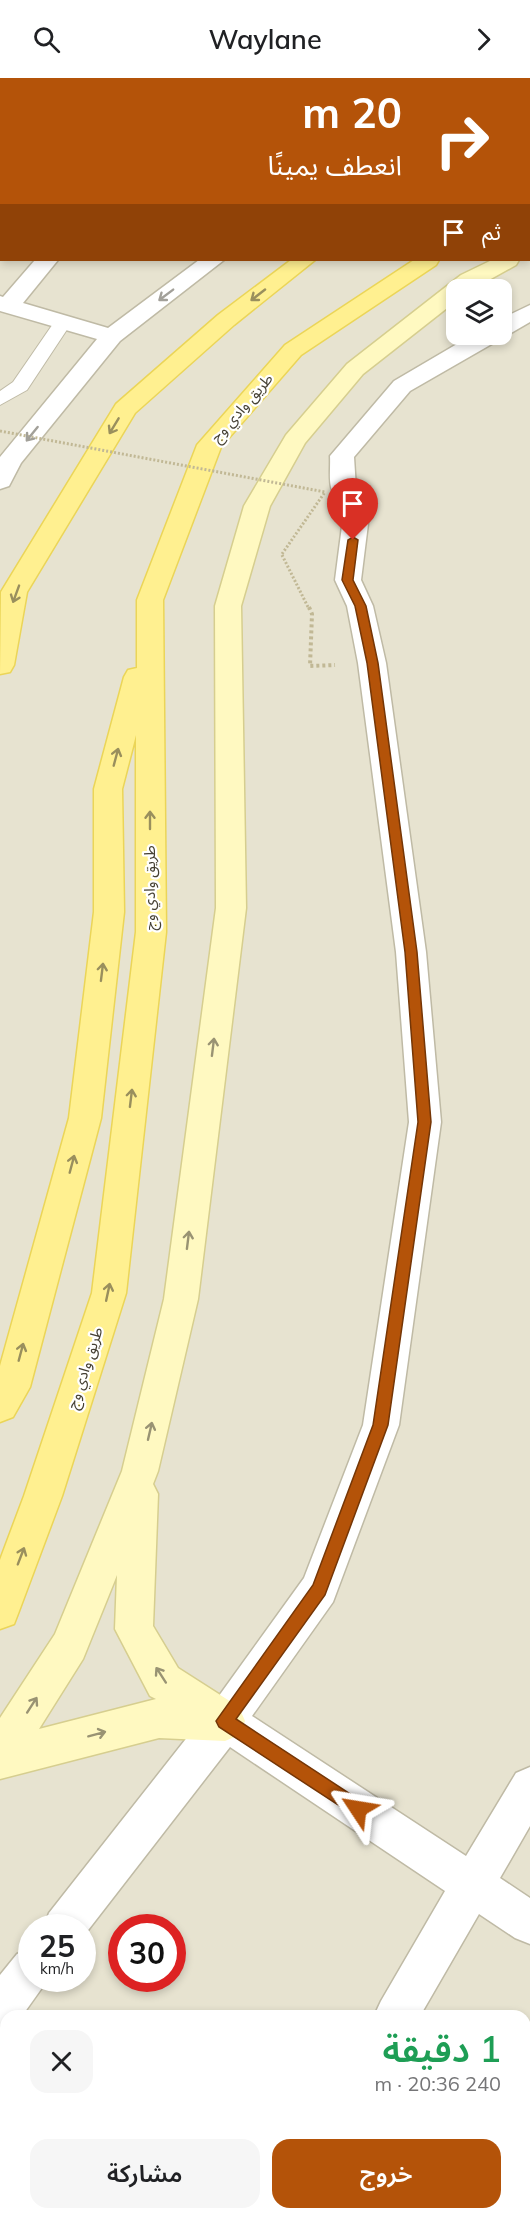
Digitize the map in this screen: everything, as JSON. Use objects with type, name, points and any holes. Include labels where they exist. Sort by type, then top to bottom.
[{"type":"main road","points":[[0,665],[14,592],[125,409],[226,320],[303,261]]},
{"type":"main road","name":"طريق وادي وج","points":[[0,1611],[43,1496],[109,1293],[151,932],[150,600],[209,445],[293,350],[426,261]]},
{"type":"main road","points":[[0,1406],[12,1387],[85,1118],[109,912],[108,789],[150,635]]},
{"type":"street","points":[[46,261],[4,305],[112,336]]},
{"type":"street","points":[[0,481],[10,461],[112,336],[212,261]]},
{"type":"street","points":[[471,279],[506,261]]},
{"type":"street","points":[[0,1754],[69,1646],[140,1471],[181,1299],[231,908],[228,606],[257,506],[295,440],[355,369],[446,299]]},
{"type":"street","points":[[512,323],[530,312]]},
{"type":"street","points":[[75,1914],[225,1721],[319,1590],[381,1425],[425,1122],[411,952],[372,663],[360,606],[348,580],[358,500],[344,493],[342,456],[402,386],[473,345]]},
{"type":"street","points":[[140,1471],[134,1629],[164,1682],[530,1923]]},
{"type":"street","points":[[0,1760],[159,1718],[225,1721]]},
{"type":"street","points":[[400,2010],[530,1787]]},
{"type":"street","points":[[0,2010],[18,1988]]},
{"type":"lane","points":[[0,399],[20,386],[63,322]]},
{"type":"path","points":[[0,432],[325,492],[282,554],[312,614],[310,666],[372,663]]},
{"type":"shaded area","points":[[0,261],[530,261],[530,2010],[0,2010]]},
{"type":"route","points":[[353,540],[348,580],[360,606],[372,663],[411,952],[425,1122],[381,1425],[319,1590],[225,1721],[358,1809]]}]
